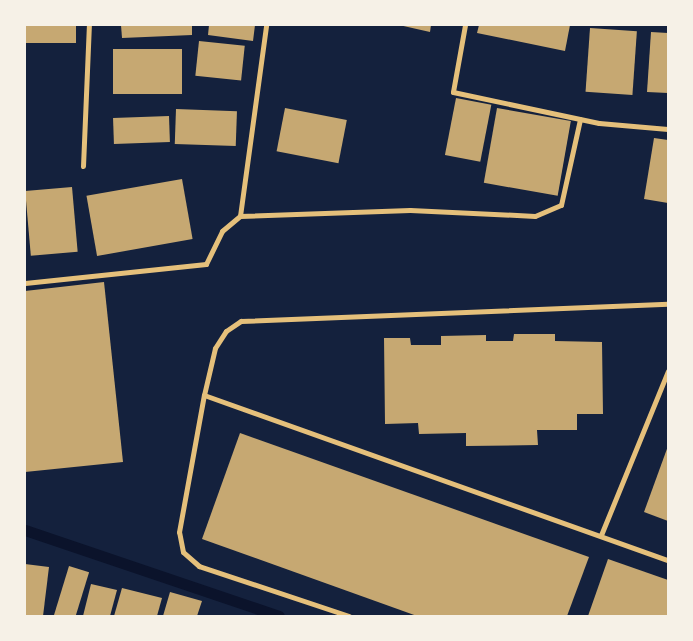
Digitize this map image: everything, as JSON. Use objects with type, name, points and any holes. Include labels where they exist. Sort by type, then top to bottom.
[{"type":"street","points":[[83,166],[89,25]]},
{"type":"street","points":[[240,216],[266,25]]},
{"type":"street","points":[[465,25],[453,92],[599,123],[668,129]]},
{"type":"street","points":[[25,282],[206,264],[222,232],[240,216],[410,210],[535,216],[561,205],[580,119]]},
{"type":"street","points":[[349,616],[199,566],[183,552],[179,532],[204,395],[214,348],[226,330],[241,321],[668,304]]},
{"type":"street","points":[[601,535],[668,371]]},
{"type":"street","points":[[204,395],[668,560]]},
{"type":"building","points":[[25,25],[76,25],[76,43],[25,43]]},
{"type":"building","points":[[121,25],[192,25],[192,35],[122,38]]},
{"type":"building","points":[[209,25],[255,25],[253,41],[208,35]]},
{"type":"building","points":[[399,25],[431,25],[430,32]]},
{"type":"building","points":[[479,25],[570,25],[565,51],[477,33]]},
{"type":"building","points":[[590,28],[637,31],[632,95],[586,92]]},
{"type":"building","points":[[651,32],[668,33],[668,93],[647,92]]},
{"type":"building","points":[[199,41],[245,46],[241,81],[195,76]]},
{"type":"building","points":[[113,49],[182,49],[182,94],[113,94]]},
{"type":"building","points":[[456,98],[491,105],[480,162],[445,155]]},
{"type":"building","points":[[285,108],[347,120],[338,163],[277,151]]},
{"type":"building","points":[[497,108],[571,121],[558,196],[484,183]]},
{"type":"building","points":[[176,109],[237,111],[236,146],[175,144]]},
{"type":"building","points":[[169,116],[170,142],[114,144],[113,118]]},
{"type":"building","points":[[654,138],[668,140],[668,203],[644,199]]},
{"type":"building","points":[[182,179],[193,239],[97,256],[86,196]]},
{"type":"building","points":[[72,187],[78,252],[31,256],[25,191]]},
{"type":"building","points":[[104,282],[123,462],[25,472],[25,291]]},
{"type":"building","points":[[514,334],[555,334],[555,341],[602,342],[603,414],[577,414],[577,430],[537,430],[538,445],[466,446],[466,433],[419,434],[418,423],[385,424],[384,338],[410,338],[411,345],[441,345],[441,336],[486,335],[486,341],[513,341]]},
{"type":"building","points":[[240,433],[589,557],[567,616],[417,616],[202,539]]},
{"type":"building","points":[[668,446],[668,521],[644,512]]},
{"type":"building","points":[[608,559],[668,580],[668,616],[588,616]]},
{"type":"building","points":[[25,564],[49,567],[43,616],[25,616]]},
{"type":"building","points":[[69,566],[89,572],[76,616],[54,616]]},
{"type":"building","points":[[91,584],[117,590],[110,616],[83,616]]},
{"type":"building","points":[[122,588],[162,598],[157,616],[114,616]]},
{"type":"building","points":[[170,592],[202,601],[197,616],[163,616]]},
{"type":"waterway","points":[[25,530],[279,616]]}]
